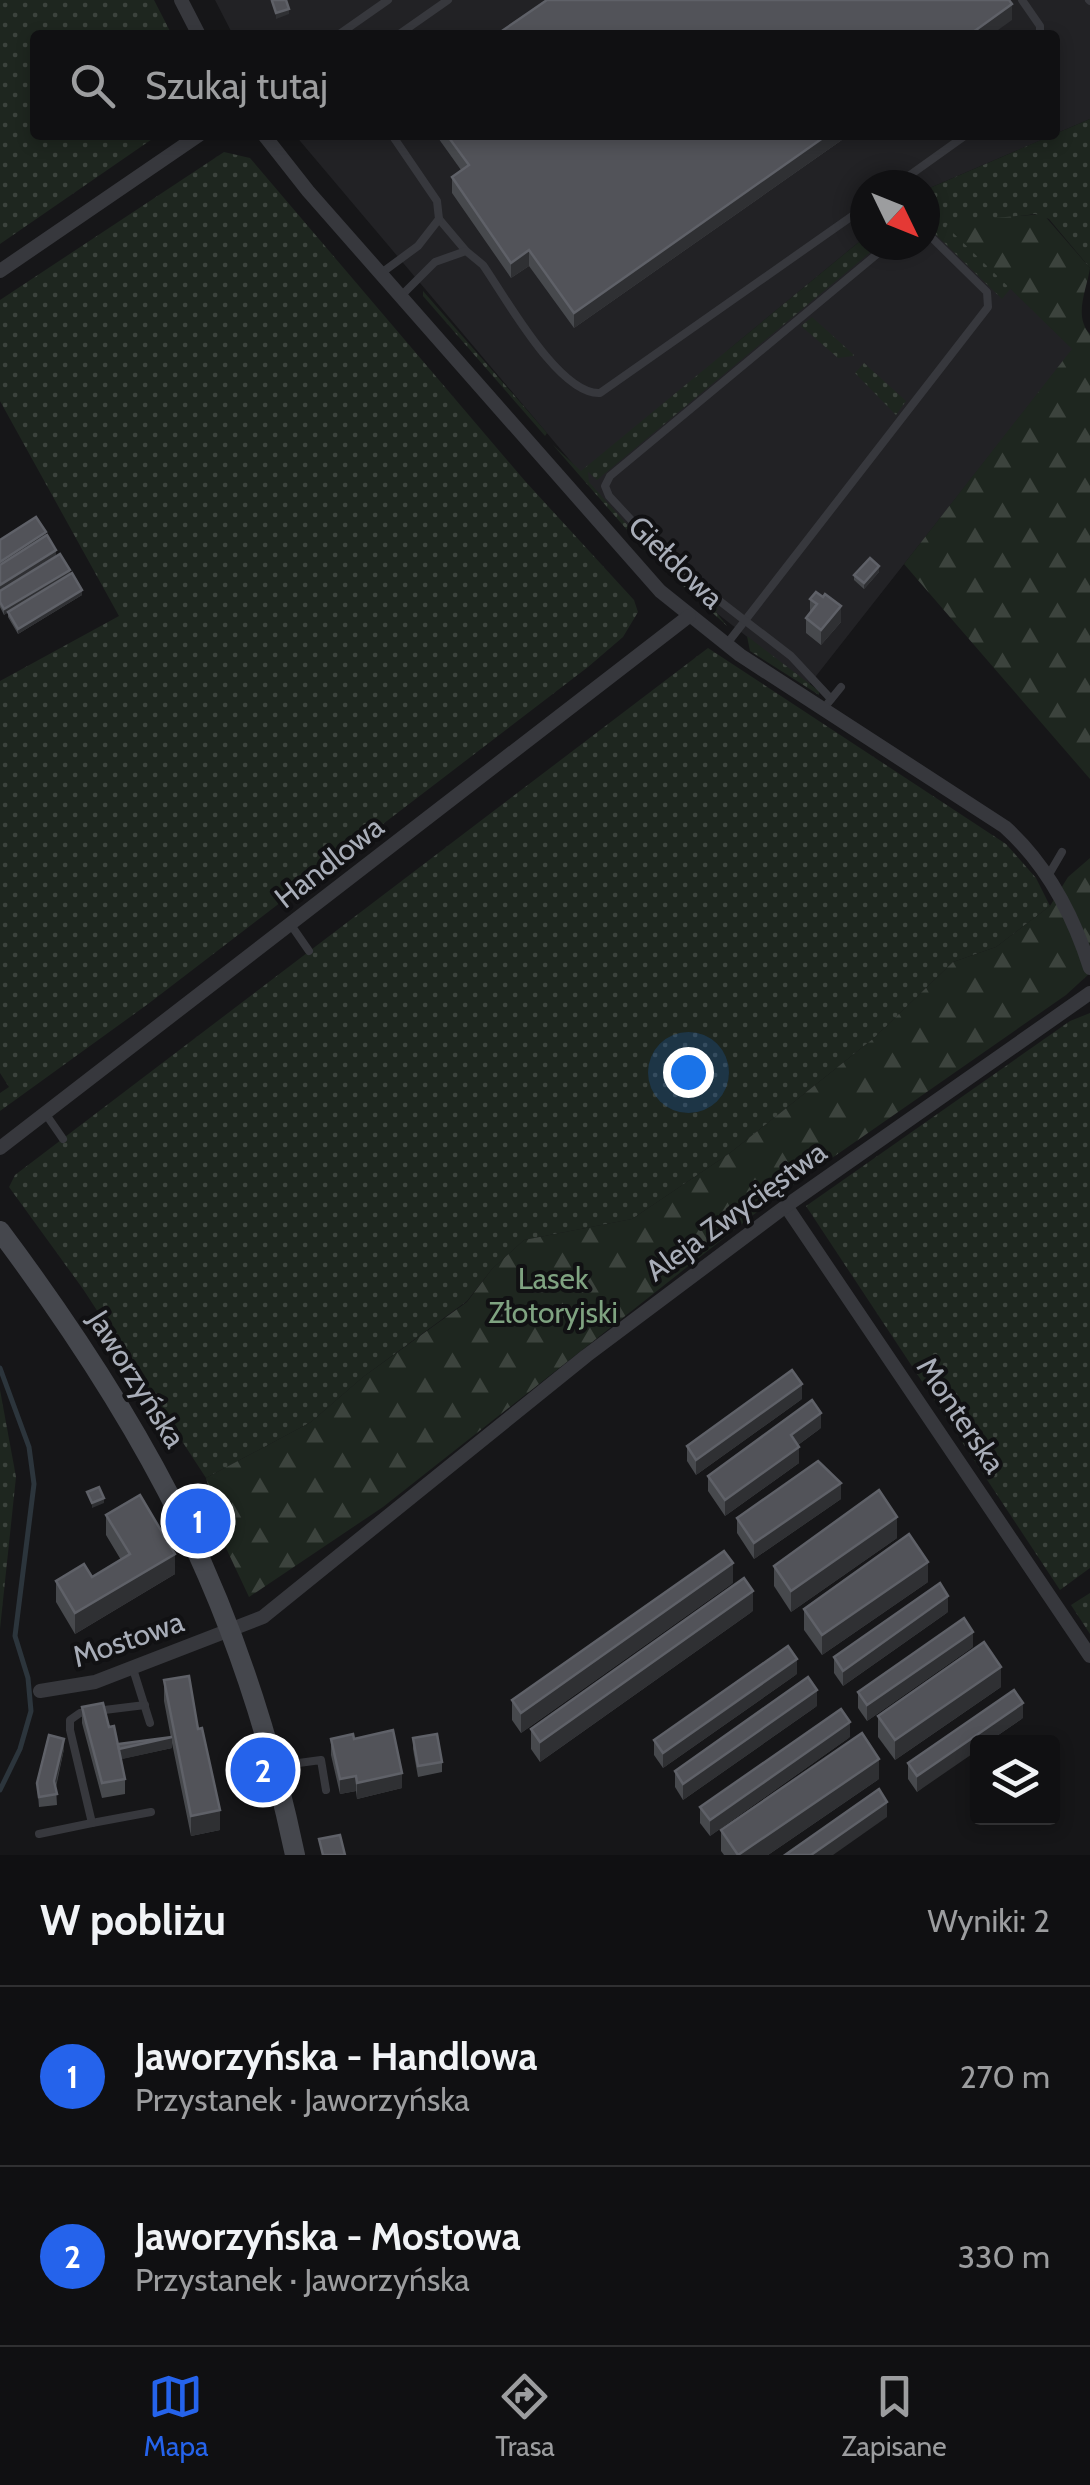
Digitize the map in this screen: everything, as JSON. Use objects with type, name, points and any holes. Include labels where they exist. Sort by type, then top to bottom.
[{"type":"street","points":[[181,0],[196,30]]},
{"type":"street","points":[[0,271],[192,140]]},
{"type":"street","name":"Giełdowa","points":[[268,140],[628,559],[688,616],[726,645],[827,705],[1005,827],[1048,876],[1078,932],[1090,968]]},
{"type":"street","name":"Handlowa","points":[[0,1148],[688,616]]},
{"type":"street","name":"Aleja Zwycięstwa","points":[[233,1629],[263,1618],[586,1356],[786,1206],[1090,993]]},
{"type":"street","name":"Monterska","points":[[786,1206],[1090,1656]]},
{"type":"street","name":"Jaworzyńska","points":[[0,1231],[94,1363],[158,1468],[233,1629],[276,1766],[295,1855]]},
{"type":"street","name":"Mostowa","points":[[40,1691],[95,1682],[233,1629]]},
{"type":"lane","points":[[345,30],[388,0]]},
{"type":"lane","points":[[405,30],[448,0]]},
{"type":"lane","points":[[1022,0],[1037,30]]},
{"type":"lane","points":[[395,140],[436,201],[439,219],[483,265],[560,374],[588,394],[600,393],[850,218]]},
{"type":"lane","points":[[917,170],[959,140]]},
{"type":"lane","points":[[380,274],[418,246],[439,219]]},
{"type":"lane","points":[[726,645],[988,307],[987,292],[940,247]]},
{"type":"lane","points":[[400,297],[434,262],[466,251]]},
{"type":"lane","points":[[840,687],[827,705],[794,658],[669,562],[609,496],[606,483],[870,260]]},
{"type":"lane","points":[[1048,876],[1062,852]]},
{"type":"lane","points":[[291,925],[309,951]]},
{"type":"lane","points":[[45,1113],[63,1138]]},
{"type":"lane","points":[[134,1669],[150,1723]]},
{"type":"lane","points":[[92,1824],[70,1720],[80,1713],[145,1706]]},
{"type":"lane","points":[[276,1766],[321,1760],[326,1790]]},
{"type":"lane","points":[[38,1834],[150,1812]]},
{"type":"shaded area","points":[[215,0],[1090,0],[1090,119],[1060,132],[1060,30],[230,30]]},
{"type":"shaded area","points":[[299,140],[1041,140],[940,184],[940,170],[850,170],[850,249],[727,351],[850,257],[850,260],[940,260],[940,220],[1073,349],[809,685],[696,597],[633,535]]},
{"type":"green space","points":[[0,0],[154,0],[169,30],[30,30],[30,140],[151,140],[0,244]]},
{"type":"green space","points":[[1090,119],[1090,268],[1049,219],[1035,214],[947,226],[1011,288],[1002,299],[940,239],[940,184],[1041,140],[1060,140],[1060,132]]},
{"type":"green space","points":[[224,152],[250,158],[525,481],[634,600],[638,612],[623,637],[588,667],[148,1004],[0,1111],[0,1093],[9,1087],[0,1073],[0,681],[119,616],[0,401],[0,300]]},
{"type":"green space","points":[[1043,214],[1090,268],[1082,319],[1090,334],[1090,779],[904,564],[1072,349],[946,226],[957,221]]},
{"type":"green space","points":[[850,249],[850,260],[861,260],[597,480],[588,472],[589,482],[664,566],[718,608],[716,612],[727,626],[648,554],[553,445],[581,471]]},
{"type":"green space","points":[[423,291],[547,433],[545,436],[423,296]]},
{"type":"green space","points":[[812,317],[854,355],[838,358],[801,326]]},
{"type":"green space","points":[[864,363],[906,401],[896,415],[855,373]]},
{"type":"green space","points":[[747,636],[819,691],[819,695],[750,651]]},
{"type":"green space","points":[[708,648],[1006,844],[1036,878],[1050,906],[996,947],[953,962],[874,1038],[730,1153],[632,1219],[524,1240],[492,1269],[467,1301],[363,1377],[311,1422],[206,1478],[83,1289],[9,1187],[15,1175]]},
{"type":"green space","name":"Lasek Złotoryjski","points":[[1090,858],[1090,973],[1066,995],[776,1197],[383,1507],[249,1597],[226,1548],[206,1478],[311,1422],[363,1377],[467,1302],[492,1269],[524,1240],[632,1219],[730,1153],[874,1038],[953,962],[996,947],[1050,906],[1068,877]]},
{"type":"green space","points":[[1090,1013],[1090,1568],[1060,1590],[806,1206],[1070,1021]]},
{"type":"green space","points":[[0,1390],[16,1477],[0,1629]]},
{"type":"green space","points":[[1090,1593],[1090,1634],[1071,1605]]},
{"type":"building","points":[[274,0],[286,0],[289,9],[276,13]]},
{"type":"building","points":[[547,0],[1009,0],[1012,4],[976,30],[503,30]]},
{"type":"building","points":[[451,140],[820,140],[574,313],[529,250],[511,263],[452,177],[469,165]]},
{"type":"building","points":[[36,517],[46,532],[0,562],[0,540]]},
{"type":"building","points":[[47,535],[56,550],[0,585],[0,565]]},
{"type":"building","points":[[60,554],[70,570],[4,609],[0,591]]},
{"type":"building","points":[[870,558],[879,566],[864,583],[854,575]]},
{"type":"building","points":[[72,573],[82,590],[18,629],[8,612]]},
{"type":"building","points":[[816,592],[841,606],[821,630],[806,618],[817,604],[810,599]]},
{"type":"building","points":[[792,1370],[802,1384],[696,1460],[687,1446]]},
{"type":"building","points":[[812,1400],[821,1413],[791,1435],[799,1447],[725,1500],[708,1476]]},
{"type":"building","points":[[818,1461],[841,1483],[754,1543],[737,1518]]},
{"type":"building","points":[[99,1487],[104,1498],[92,1503],[87,1492]]},
{"type":"building","points":[[879,1490],[897,1517],[791,1591],[774,1566]]},
{"type":"building","points":[[140,1495],[175,1554],[75,1613],[56,1581],[84,1564],[92,1577],[130,1554],[106,1515]]},
{"type":"building","points":[[909,1534],[928,1562],[822,1635],[804,1609]]},
{"type":"building","points":[[724,1551],[733,1563],[521,1713],[512,1700]]},
{"type":"building","points":[[744,1578],[753,1591],[540,1742],[531,1729]]},
{"type":"building","points":[[940,1583],[948,1596],[843,1671],[834,1657]]},
{"type":"building","points":[[964,1618],[973,1632],[867,1705],[858,1692]]},
{"type":"building","points":[[984,1642],[1001,1667],[895,1740],[878,1716]]},
{"type":"building","points":[[788,1646],[797,1659],[663,1753],[654,1740]]},
{"type":"building","points":[[189,1676],[198,1729],[202,1728],[220,1810],[191,1816],[164,1680]]},
{"type":"building","points":[[808,1677],[817,1690],[683,1784],[675,1771]]},
{"type":"building","points":[[1014,1690],[1023,1703],[977,1735],[970,1735],[970,1740],[917,1776],[908,1763]]},
{"type":"building","points":[[103,1703],[109,1727],[114,1726],[125,1779],[102,1783],[82,1707]]},
{"type":"building","points":[[841,1709],[850,1722],[710,1820],[700,1807]]},
{"type":"building","points":[[393,1730],[402,1773],[357,1783],[356,1776],[340,1779],[331,1739],[353,1734],[354,1739]]},
{"type":"building","points":[[862,1733],[879,1759],[738,1855],[721,1830]]},
{"type":"building","points":[[437,1734],[442,1762],[418,1766],[413,1738]]},
{"type":"building","points":[[49,1735],[64,1739],[54,1781],[57,1794],[39,1797],[37,1783]]},
{"type":"building","points":[[172,1737],[119,1749],[118,1744]]},
{"type":"building","points":[[879,1789],[887,1802],[811,1855],[785,1855]]},
{"type":"building","points":[[340,1835],[345,1855],[323,1855],[319,1839]]},
{"type":"waterway","points":[[0,1368],[29,1447],[34,1484],[15,1636],[28,1678],[31,1711],[20,1749],[0,1790]]},
{"type":"place","name":"Jaworzyńska - Handlowa","points":[[198,1521]]},
{"type":"place","name":"Jaworzyńska - Mostowa","points":[[263,1770]]}]
